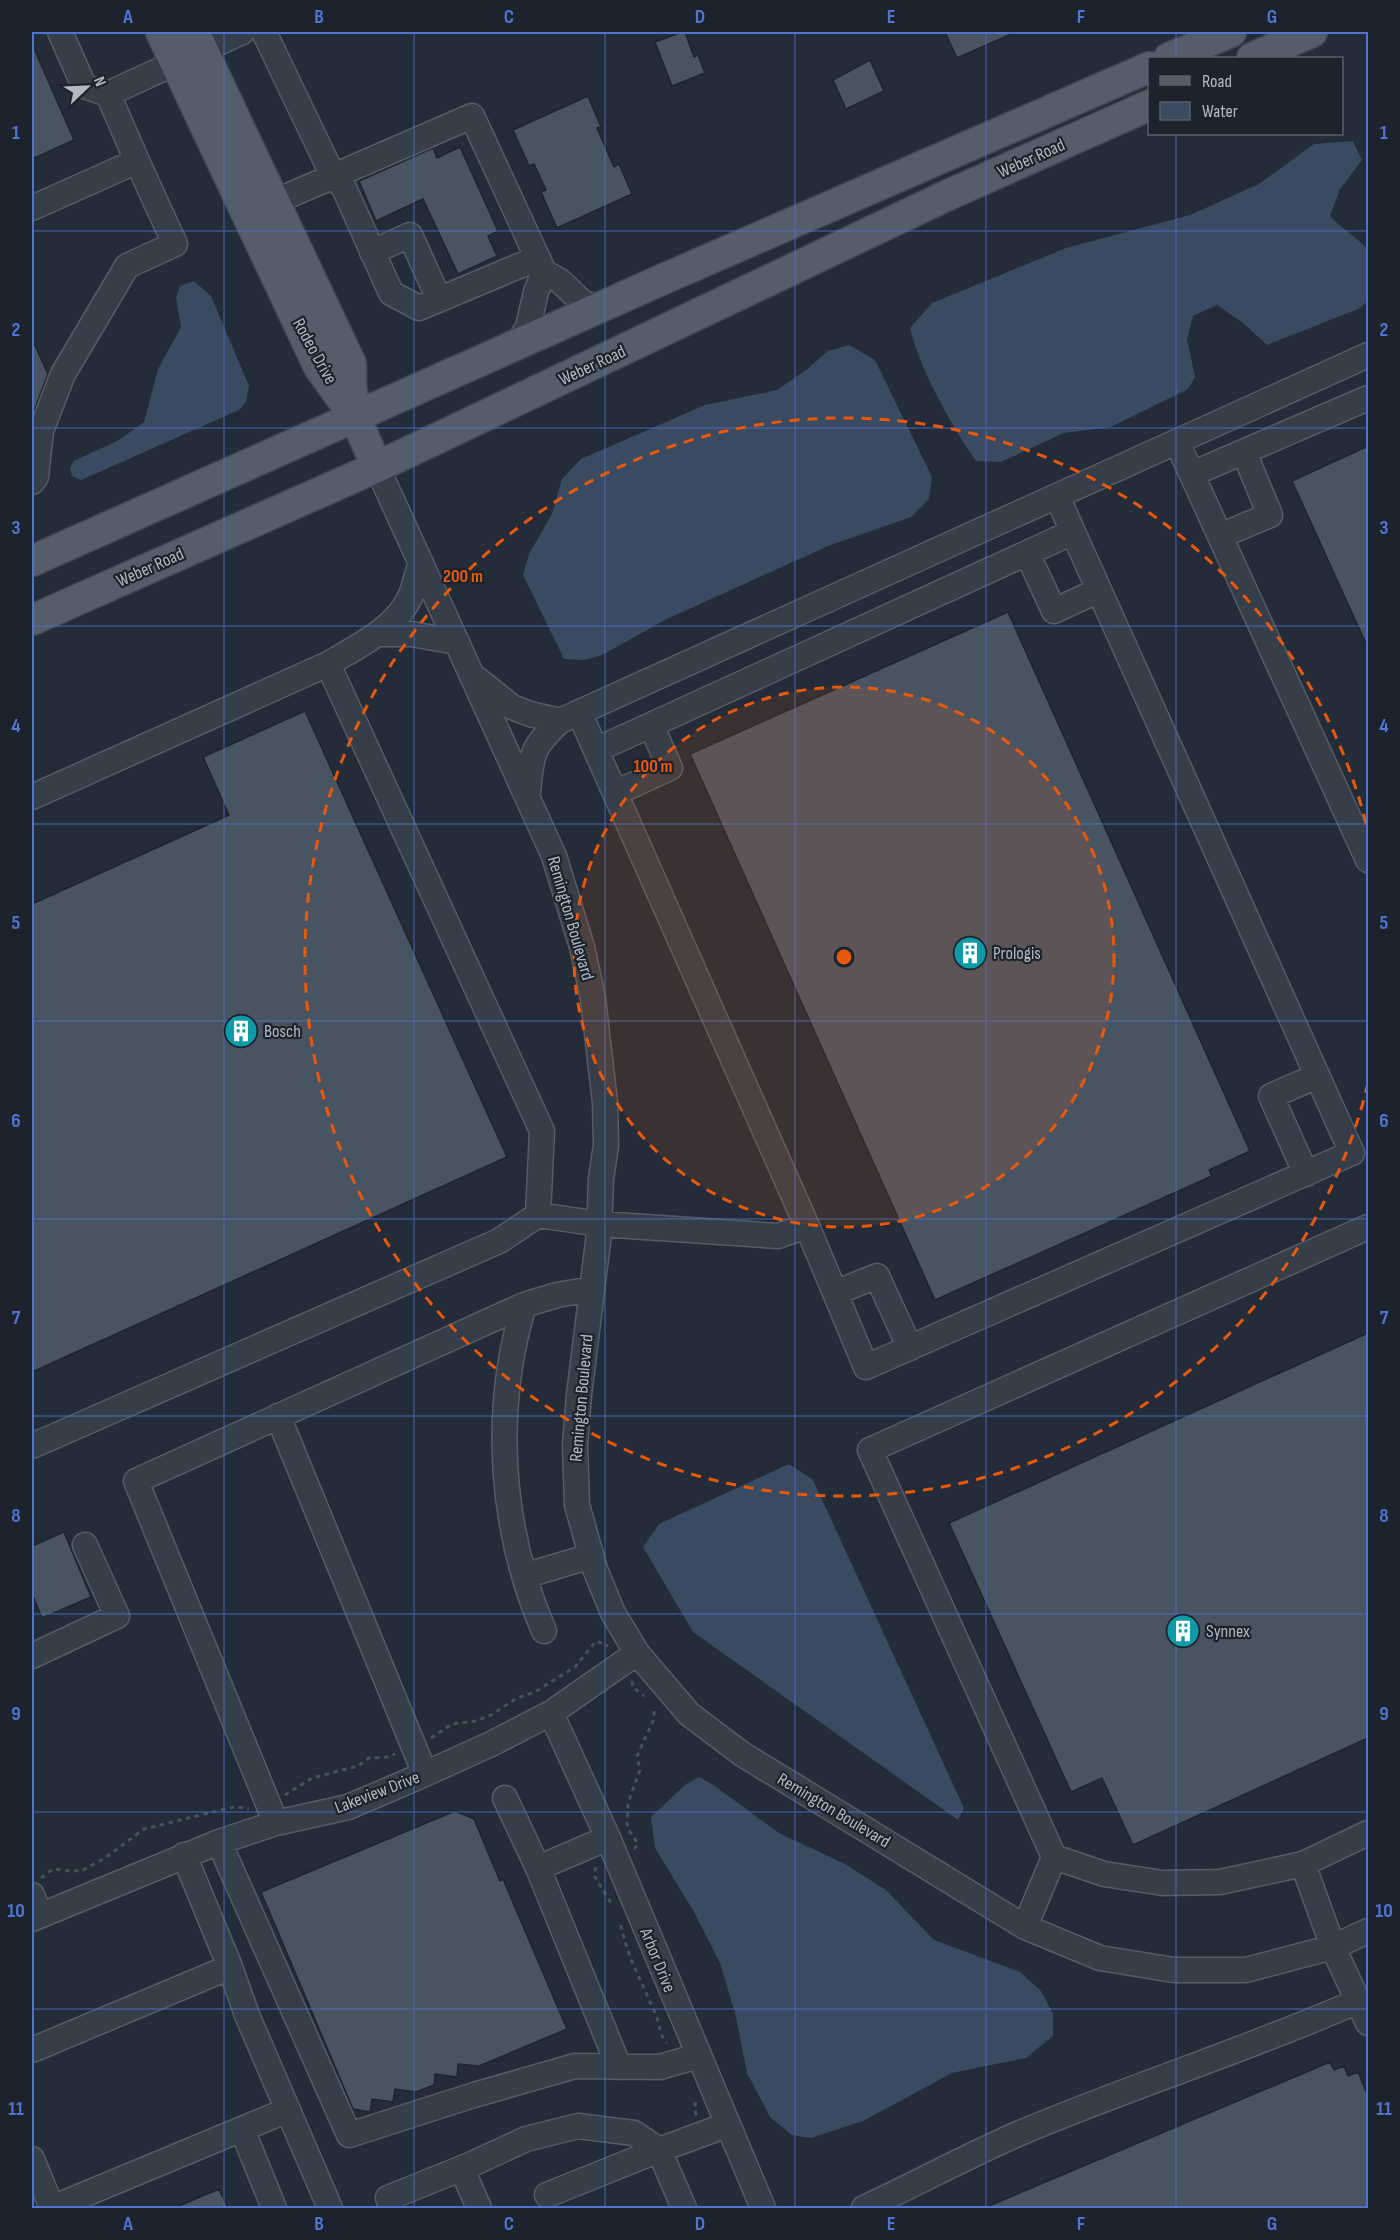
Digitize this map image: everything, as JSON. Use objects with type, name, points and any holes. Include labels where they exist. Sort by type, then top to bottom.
[{"type":"main road","name":"Rodeo Drive","points":[[161,32],[190,48],[274,202],[351,364],[355,417]]},
{"type":"main road","points":[[1171,57],[1232,32]]},
{"type":"main road","points":[[1254,57],[1312,32]]},
{"type":"main road","name":"Rodeo Drive","points":[[190,48],[319,367],[355,417]]},
{"type":"main road","name":"Weber Road","points":[[32,561],[599,307],[1148,67]]},
{"type":"main road","name":"Weber Road","points":[[32,620],[377,467],[948,195],[1148,105]]},
{"type":"main road","name":"Remington Boulevard","points":[[355,417],[377,467]]},
{"type":"street","points":[[60,32],[84,86],[108,94],[190,48],[242,32]]},
{"type":"street","points":[[264,32],[333,176],[344,188],[391,293],[419,308],[439,299],[541,265]]},
{"type":"street","points":[[32,482],[36,477],[41,431],[63,374],[128,266],[175,244],[108,94]]},
{"type":"street","points":[[274,202],[472,116],[541,265],[583,303],[599,307]]},
{"type":"street","points":[[32,208],[137,161]]},
{"type":"street","points":[[372,252],[410,235],[439,299]]},
{"type":"street","points":[[516,346],[528,327],[541,265]]},
{"type":"street","points":[[527,794],[531,757],[541,739],[570,716],[1368,355]]},
{"type":"street","points":[[1192,474],[1368,398]]},
{"type":"street","points":[[1177,442],[1368,860]]},
{"type":"street","points":[[1220,536],[1270,515],[1244,452]]},
{"type":"street","name":"Remington Boulevard","points":[[377,467],[554,856],[582,947],[593,998],[605,1113],[606,1145],[601,1179],[600,1224],[575,1445],[577,1504],[591,1557],[613,1613],[637,1653],[689,1714],[742,1754],[1025,1927],[1100,1958],[1174,1970],[1246,1970],[1333,1947],[1368,1931]]},
{"type":"street","points":[[473,676],[512,707],[530,714],[570,716],[596,750],[807,1226],[866,1367],[1360,1149],[1317,1076],[1057,496]]},
{"type":"street","points":[[596,750],[1073,532]]},
{"type":"street","points":[[1027,554],[1054,611],[1099,590]]},
{"type":"street","points":[[32,797],[328,664],[377,634],[394,618],[410,596],[420,562]]},
{"type":"street","points":[[377,634],[411,634],[457,642]]},
{"type":"street","points":[[328,664],[542,1131],[538,1215]]},
{"type":"street","points":[[615,793],[670,768],[651,725]]},
{"type":"street","points":[[1306,1174],[1271,1096],[1317,1076]]},
{"type":"street","points":[[32,1446],[499,1241],[538,1215],[600,1224],[778,1236],[807,1226]]},
{"type":"street","points":[[1025,1927],[1054,1857],[870,1450],[1368,1227]]},
{"type":"street","points":[[835,1293],[877,1276],[910,1348]]},
{"type":"street","points":[[276,1823],[136,1481],[524,1305],[557,1295],[592,1289]]},
{"type":"street","points":[[524,1305],[513,1340],[506,1403],[505,1472],[512,1535],[532,1603],[544,1630]]},
{"type":"street","points":[[278,1416],[425,1774]]},
{"type":"street","points":[[32,1656],[117,1616],[85,1545]]},
{"type":"street","points":[[524,1576],[591,1557]]},
{"type":"street","name":"Lakeview Drive","points":[[36,1902],[276,1823],[348,1807],[491,1744],[551,1713],[637,1653]]},
{"type":"street","name":"Arbor Drive","points":[[551,1713],[608,1838],[763,2208]]},
{"type":"street","points":[[505,1798],[538,1868],[619,2067]]},
{"type":"street","points":[[1054,1857],[1104,1874],[1163,1883],[1220,1882],[1303,1864],[1368,1833]]},
{"type":"street","points":[[538,1868],[608,1838]]},
{"type":"street","points":[[219,1842],[349,2135],[575,2066],[660,2067],[698,2056]]},
{"type":"street","points":[[184,1855],[247,2014],[330,2208]]},
{"type":"street","points":[[1303,1864],[1333,1947],[1368,2023]]},
{"type":"street","points":[[32,2050],[230,1967]]},
{"type":"street","points":[[864,2208],[1018,2134],[1156,2079],[1293,2030],[1358,2001]]},
{"type":"street","points":[[32,2159],[52,2208],[288,2110]]},
{"type":"street","points":[[547,2195],[727,2125]]},
{"type":"street","points":[[392,2208],[388,2198],[462,2169],[526,2139],[578,2126],[634,2133],[659,2150],[684,2208]]},
{"type":"street","points":[[242,2129],[274,2208]]},
{"type":"street","points":[[462,2169],[479,2208]]},
{"type":"path","points":[[423,1742],[452,1724],[476,1721],[491,1715],[517,1698],[545,1686],[575,1667],[596,1641],[607,1645]]},
{"type":"path","points":[[631,1678],[633,1687],[651,1702],[655,1710],[654,1719],[637,1756],[640,1770],[628,1803],[627,1823],[638,1844],[632,1852]]},
{"type":"path","points":[[283,1797],[312,1778],[358,1766],[369,1758],[388,1757],[397,1753]]},
{"type":"path","points":[[36,1902],[53,1869],[73,1872],[83,1870],[144,1829],[229,1808],[248,1809],[256,1806]]},
{"type":"path","points":[[599,1864],[594,1873],[615,1907]]},
{"type":"path","points":[[620,1922],[628,1953],[637,1975],[644,1983],[661,2036],[668,2044]]},
{"type":"path","points":[[694,2097],[694,2114],[699,2119]]},
{"type":"water","points":[[1353,141],[1362,160],[1340,189],[1330,216],[1368,250],[1368,301],[1358,309],[1267,345],[1242,322],[1217,305],[1193,316],[1187,339],[1195,377],[1188,389],[1111,427],[1064,433],[1001,462],[976,461],[937,397],[921,362],[910,328],[932,303],[1066,248],[1190,215],[1259,184],[1314,144]]},
{"type":"water","points":[[194,281],[211,296],[249,386],[246,402],[239,410],[81,480],[72,476],[70,468],[74,461],[119,440],[144,422],[158,369],[181,327],[176,298],[180,286]]},
{"type":"water","points":[[849,345],[875,360],[932,477],[929,499],[911,517],[828,546],[667,619],[602,655],[585,660],[564,659],[523,575],[529,554],[552,514],[562,479],[581,459],[705,405],[777,390],[828,351]]},
{"type":"water","points":[[789,1464],[813,1480],[964,1808],[958,1820],[693,1632],[643,1547],[659,1524]]},
{"type":"water","points":[[699,1777],[779,1833],[845,1864],[886,1890],[934,1940],[1020,1972],[1041,1991],[1053,2014],[1053,2036],[1026,2058],[952,2073],[863,2121],[811,2138],[792,2135],[770,2117],[747,2073],[735,2013],[720,1963],[694,1912],[655,1848],[651,1817],[686,1784]]},
{"type":"building","points":[[685,32],[694,57],[698,55],[705,73],[672,86],[655,42]]},
{"type":"building","points":[[945,32],[1016,32],[957,58]]},
{"type":"building","points":[[32,44],[74,140],[32,159]]},
{"type":"building","points":[[870,60],[884,91],[846,109],[833,80]]},
{"type":"building","points":[[588,96],[601,127],[597,128],[614,167],[619,164],[632,194],[557,228],[541,192],[546,190],[534,164],[529,166],[513,130]]},
{"type":"building","points":[[460,147],[498,231],[488,236],[497,256],[458,274],[423,199],[376,221],[359,181],[433,148],[437,158]]},
{"type":"building","points":[[32,339],[48,374],[32,416]]},
{"type":"building","points":[[1368,446],[1368,648],[1292,481]]},
{"type":"building","name":"Prologis","points":[[1008,612],[1250,1151],[1209,1170],[1212,1176],[935,1300],[690,754]]},
{"type":"building","name":"Bosch","points":[[305,711],[507,1157],[32,1372],[32,904],[229,815],[203,757]]},
{"type":"building","name":"Synnex","points":[[1368,1333],[1368,1738],[1133,1845],[1102,1778],[1071,1792],[949,1523]]},
{"type":"building","points":[[64,1532],[91,1597],[42,1618],[32,1593],[32,1546]]},
{"type":"building","points":[[455,1811],[474,1819],[500,1881],[503,1879],[567,2029],[479,2066],[458,2064],[457,2077],[435,2074],[434,2085],[416,2092],[395,2089],[393,2102],[372,2099],[370,2112],[353,2109],[261,1892]]},
{"type":"building","points":[[1330,2062],[1334,2070],[1344,2066],[1348,2076],[1358,2072],[1368,2096],[1368,2208],[984,2208]]},
{"type":"building","points":[[219,2189],[228,2208],[174,2208]]},
{"type":"place","name":"Prologis","points":[[970,953]]},
{"type":"place","name":"Bosch","points":[[241,1031]]},
{"type":"place","name":"Synnex","points":[[1183,1631]]}]
